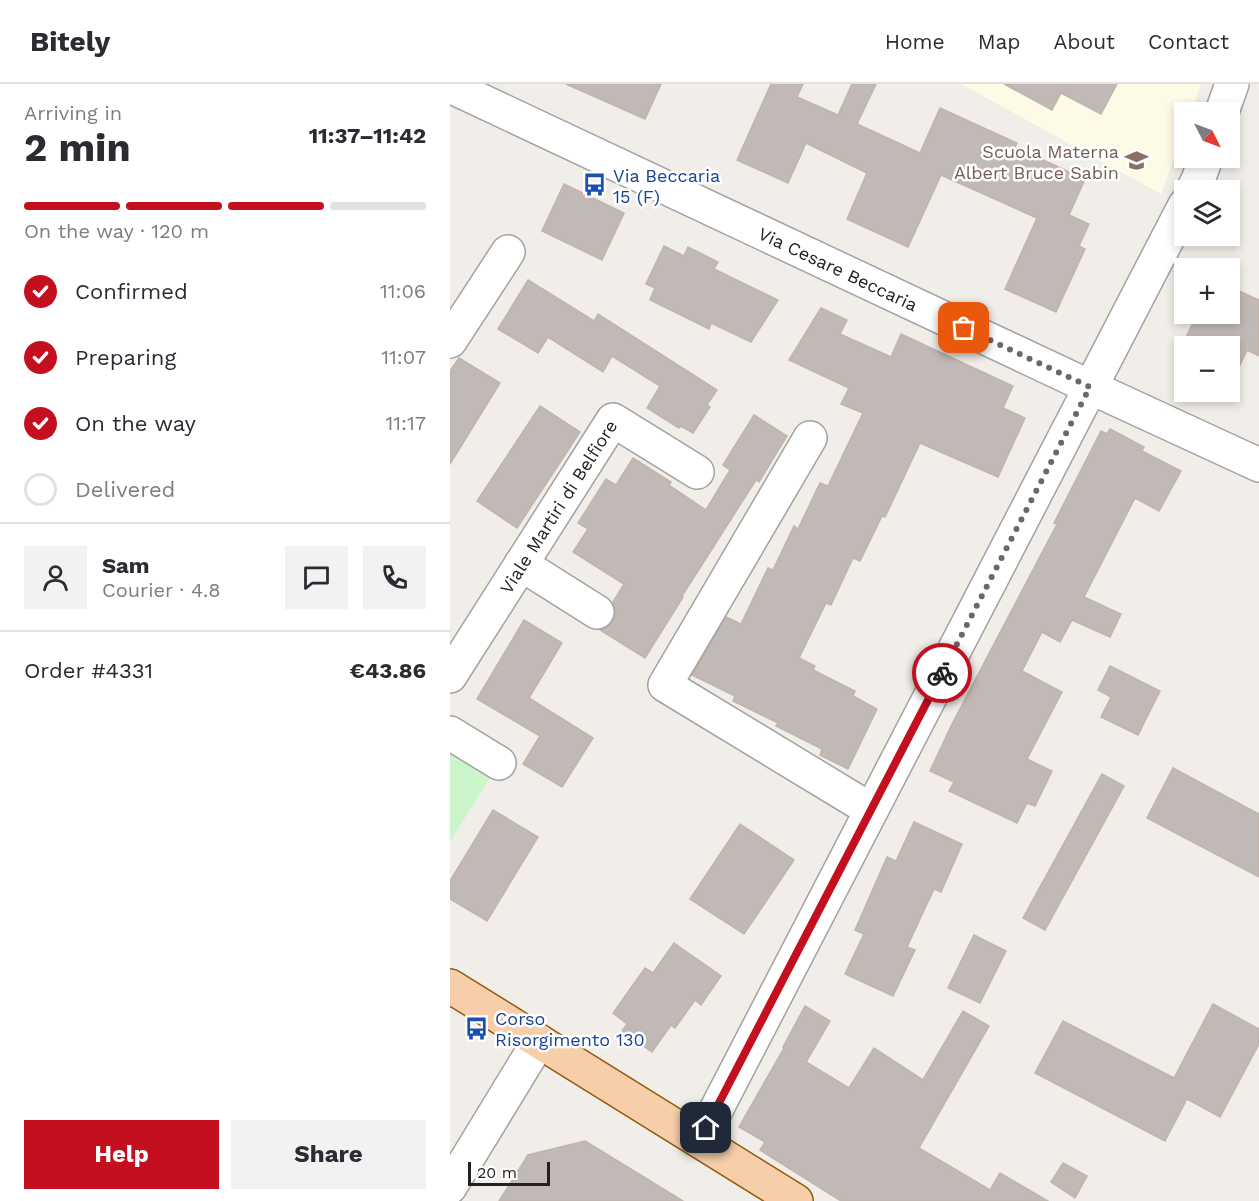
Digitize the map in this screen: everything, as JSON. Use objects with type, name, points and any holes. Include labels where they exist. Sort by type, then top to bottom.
[{"type":"main road","points":[[450,986],[796,1201]]},
{"type":"street","points":[[1226,102],[1232,84]]},
{"type":"street","name":"Via Cesare Beccaria","points":[[450,86],[1259,465]]},
{"type":"street","points":[[700,1141],[1174,226]]},
{"type":"street","points":[[450,341],[508,252]]},
{"type":"street","name":"Viale Martiri di Belfiore","points":[[450,676],[612,420],[697,472]]},
{"type":"street","points":[[810,438],[665,685],[871,810]]},
{"type":"street","points":[[521,564],[597,612]]},
{"type":"street","points":[[450,733],[499,763]]},
{"type":"street","points":[[450,1187],[539,1041]]},
{"type":"shaded area","name":"Scuola Materna Albert Bruce Sabin","points":[[961,84],[1201,84],[1195,102],[1174,102],[1174,158],[1161,194]]},
{"type":"green space","points":[[450,751],[491,776],[450,842]]},
{"type":"building","points":[[566,84],[661,84],[645,119]]},
{"type":"building","points":[[771,84],[803,84],[797,97],[838,115],[852,84],[876,84],[857,124],[920,153],[940,108],[1017,143],[1015,147],[1085,179],[1069,215],[1089,224],[1079,246],[1085,249],[1056,312],[1005,289],[1037,218],[941,175],[908,247],[847,219],[867,173],[806,143],[788,183],[737,160]]},
{"type":"building","points":[[1004,84],[1117,84],[1101,114],[1061,93],[1052,110]]},
{"type":"building","points":[[564,184],[624,213],[602,260],[542,231]]},
{"type":"building","points":[[664,246],[684,256],[688,247],[718,262],[714,269],[778,300],[751,342],[711,323],[709,329],[650,300],[655,288],[646,284]]},
{"type":"building","points":[[528,280],[594,321],[598,314],[717,390],[707,405],[710,407],[693,433],[681,426],[679,428],[647,408],[660,386],[612,356],[603,372],[548,337],[538,353],[498,329]]},
{"type":"building","points":[[1240,291],[1259,300],[1259,356],[1247,350],[1240,365],[1240,336],[1187,336],[1192,324],[1240,324]]},
{"type":"building","points":[[821,308],[847,320],[840,334],[891,357],[901,334],[1013,386],[1003,408],[1025,418],[998,477],[920,443],[885,517],[882,516],[860,561],[853,558],[831,605],[826,603],[799,658],[815,666],[813,670],[855,691],[853,696],[877,709],[848,769],[820,755],[822,749],[776,726],[778,723],[733,701],[735,696],[692,675],[726,617],[741,624],[768,568],[773,570],[794,526],[798,529],[820,483],[828,486],[863,413],[841,404],[849,388],[789,360]]},
{"type":"building","points":[[459,358],[500,383],[450,464],[450,371]]},
{"type":"building","points":[[540,406],[580,432],[517,528],[477,501]]},
{"type":"building","points":[[754,415],[787,436],[759,482],[756,480],[645,658],[600,630],[613,621],[616,612],[613,602],[624,584],[573,552],[588,529],[578,523],[606,479],[616,485],[633,458],[671,482],[669,485],[706,510],[730,470],[723,465]]},
{"type":"building","points":[[1110,429],[1144,447],[1142,451],[1181,471],[1159,511],[1135,498],[1084,597],[1121,614],[1110,637],[1072,620],[1060,642],[1042,632],[1022,671],[1062,692],[1027,759],[1052,771],[1035,806],[1027,803],[1017,823],[949,791],[954,782],[930,771],[952,724],[1057,524],[1054,523],[1101,431],[1107,434]]},
{"type":"building","points":[[524,620],[562,643],[529,698],[593,738],[562,787],[523,764],[540,736],[477,699]]},
{"type":"building","points":[[1110,666],[1160,691],[1138,735],[1101,717],[1111,697],[1098,690]]},
{"type":"building","points":[[1173,768],[1259,814],[1259,877],[1147,818]]},
{"type":"building","points":[[1102,774],[1124,786],[1045,930],[1023,918]]},
{"type":"building","points":[[493,810],[538,837],[487,921],[450,899],[450,881]]},
{"type":"building","points":[[914,822],[962,844],[941,892],[934,889],[907,947],[915,950],[893,996],[845,974],[864,934],[855,930],[887,857],[896,861]]},
{"type":"building","points":[[740,824],[794,860],[744,934],[690,899]]},
{"type":"building","points":[[974,935],[1006,951],[980,1003],[948,988]]},
{"type":"building","points":[[674,943],[721,976],[701,1005],[695,1000],[675,1028],[671,1025],[652,1052],[622,1031],[627,1024],[613,1013],[645,968],[653,973]]},
{"type":"building","points":[[1213,1004],[1259,1029],[1259,1044],[1220,1117],[1187,1099],[1165,1141],[1035,1073],[1063,1021],[1174,1078]]},
{"type":"building","points":[[805,1006],[830,1021],[806,1062],[849,1088],[874,1048],[923,1080],[963,1011],[989,1026],[919,1148],[990,1190],[1000,1173],[1048,1201],[841,1201],[760,1150],[765,1142],[739,1127]]},
{"type":"building","points":[[585,1141],[683,1201],[499,1201],[528,1155]]},
{"type":"building","points":[[1063,1163],[1087,1176],[1075,1198],[1051,1182]]},
{"type":"way so far","points":[[942,673],[1090,387],[964,328]]},
{"type":"place","name":"Scuola Materna Albert Bruce Sabin","points":[[1137,161]]},
{"type":"place","name":"Via Beccaria 15 (F)","points":[[595,185]]},
{"type":"place","name":"Corso Risorgimento 130","points":[[477,1028]]},
{"type":"route","points":[[706,1128],[942,673]]}]
